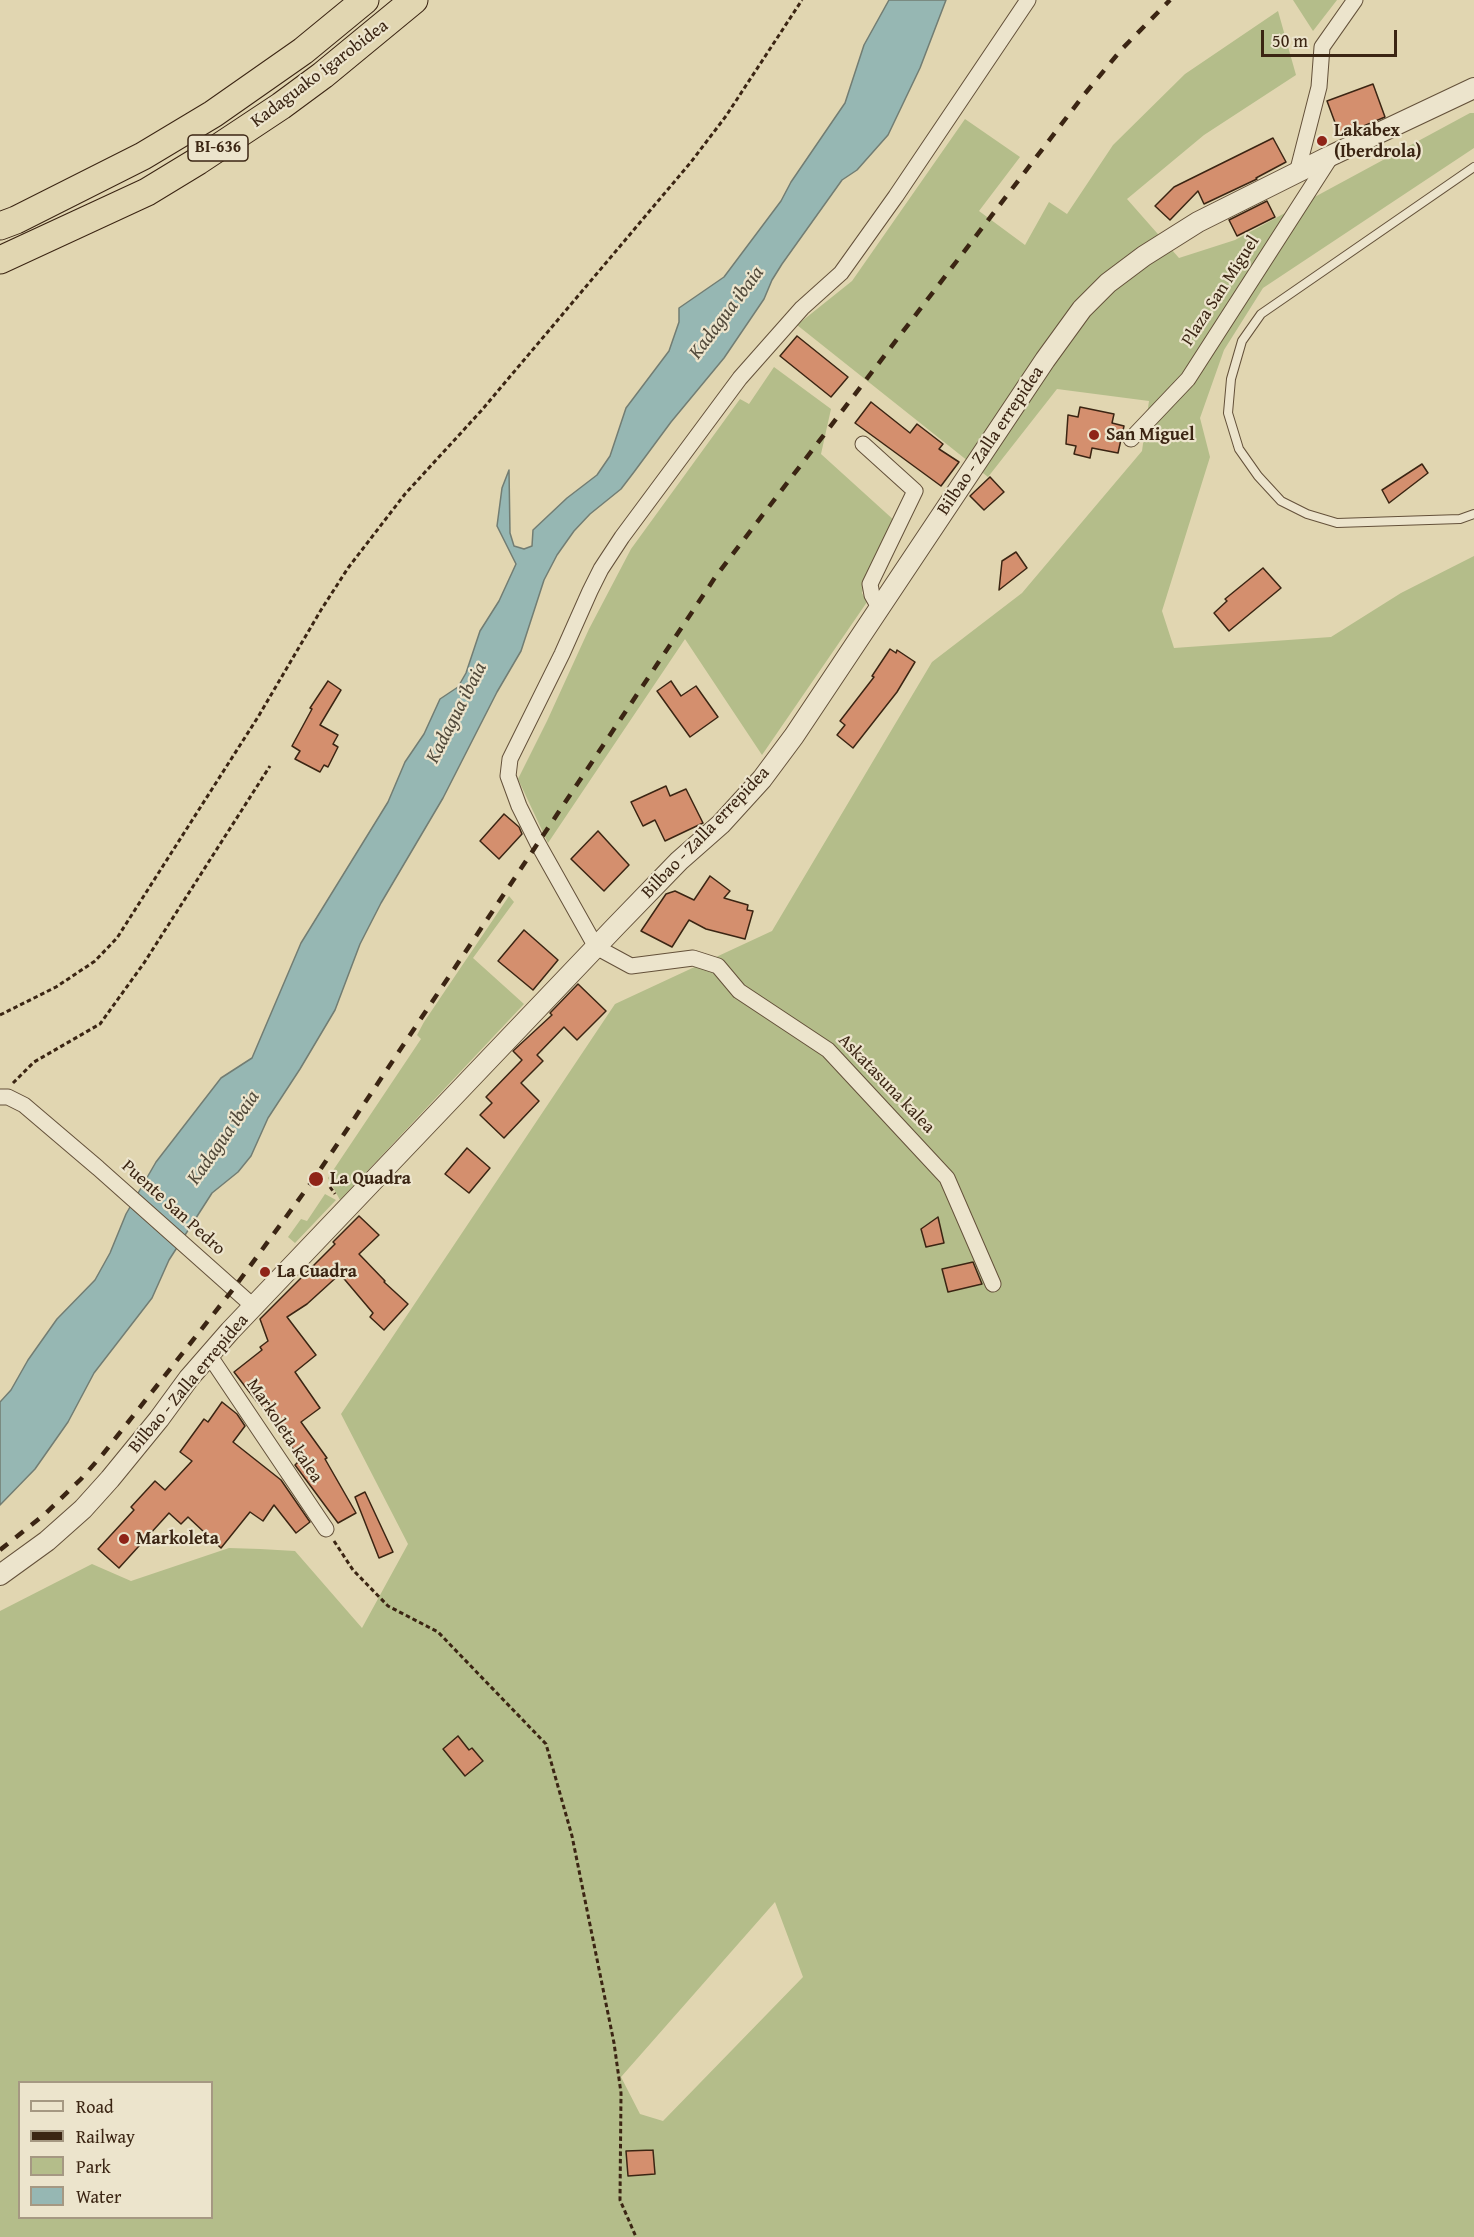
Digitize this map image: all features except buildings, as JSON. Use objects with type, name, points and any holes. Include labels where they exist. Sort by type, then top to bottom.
[{"type":"highway","name":"Kadaguako igarobidea","points":[[0,226],[143,156],[213,114],[303,51],[365,0]]},
{"type":"highway","name":"Kadaguako igarobidea","points":[[0,260],[147,192],[198,161],[306,88],[414,0]]},
{"type":"street","points":[[596,947],[519,806],[508,776],[510,759],[562,654],[590,591],[622,537],[740,378],[802,308],[841,273],[896,196],[1028,0]]},
{"type":"street","points":[[1297,173],[1319,87],[1322,46],[1355,0]]},
{"type":"street","name":"Bilbao - Zalla errepidea","points":[[0,1575],[53,1536],[89,1502],[159,1419],[189,1378],[253,1306],[679,861],[721,824],[762,779],[794,736],[1045,360],[1082,309],[1124,271],[1198,222],[1474,88]]},
{"type":"street","name":"Plaza San Miguel","points":[[1131,439],[1188,379],[1332,156]]},
{"type":"street","points":[[863,444],[915,491],[898,531],[870,584],[872,595],[880,609]]},
{"type":"street","name":"Askatasuna kalea","points":[[596,947],[631,966],[693,958],[718,966],[739,991],[828,1050],[947,1178],[993,1284]]},
{"type":"street","name":"Puente San Pedro","points":[[4,1097],[24,1105],[253,1306]]},
{"type":"street","name":"Markoleta kalea","points":[[209,1355],[326,1529]]},
{"type":"lane","points":[[1474,167],[1261,314],[1242,341],[1231,379],[1228,412],[1239,449],[1258,476],[1281,501],[1307,514],[1337,523],[1460,519],[1474,514]]},
{"type":"path","points":[[0,1015],[56,987],[94,961],[117,938],[258,717],[348,568],[405,494],[481,411],[691,162],[726,116],[802,0]]},
{"type":"path","points":[[4,1097],[14,1080],[34,1062],[100,1024],[144,963],[270,766]]},
{"type":"path","points":[[326,1529],[353,1570],[388,1606],[438,1632],[546,1744],[572,1836],[614,2043],[621,2093],[620,2200],[636,2237]]},
{"type":"green space","points":[[1293,0],[1337,0],[1313,31]]},
{"type":"green space","points":[[1278,11],[1296,75],[1204,135],[1127,199],[1179,258],[1235,240],[1470,113],[1474,113],[1474,148],[1263,288],[1224,350],[1200,418],[1210,457],[1162,611],[1174,648],[1331,637],[1401,593],[1474,556],[1474,2237],[0,2237],[0,1611],[92,1564],[131,1581],[229,1548],[260,1549],[295,1551],[362,1628],[408,1544],[341,1414],[615,1004],[772,931],[932,662],[1022,593],[1142,451],[1149,401],[1057,389],[988,477],[797,325],[852,281],[965,119],[1020,157],[979,211],[1025,245],[1049,202],[1067,214],[1113,145],[1185,74]],"holes":[[[775,1902],[803,1977],[663,2121],[640,2114],[621,2077]]]},
{"type":"green space","points":[[774,367],[831,409],[821,454],[896,522],[869,568],[862,593],[867,602],[762,755],[685,639],[548,843],[518,779],[589,629],[631,549],[740,399],[749,404]]},
{"type":"green space","points":[[509,896],[514,902],[473,958],[524,1004],[340,1200],[328,1178],[421,1039],[417,1035],[424,1022]]},
{"type":"green space","points":[[325,1194],[336,1200],[295,1243],[288,1237],[301,1219],[307,1221]]},
{"type":"water","name":"Kadagua ibaia","points":[[889,0],[946,0],[920,68],[888,135],[857,170],[842,180],[782,264],[764,299],[724,358],[671,422],[621,489],[590,514],[574,531],[557,555],[544,580],[521,651],[497,692],[443,798],[381,903],[360,944],[335,1010],[268,1118],[251,1156],[238,1172],[212,1193],[169,1260],[152,1298],[94,1373],[68,1422],[35,1469],[0,1505],[0,1402],[11,1390],[28,1360],[57,1319],[95,1280],[110,1253],[126,1214],[156,1162],[221,1078],[252,1058],[301,943],[388,802],[405,762],[424,734],[440,699],[458,687],[466,673],[480,631],[499,601],[516,564],[497,526],[502,488],[509,470],[510,533],[514,546],[524,549],[532,546],[533,530],[567,498],[597,475],[610,456],[626,408],[669,351],[679,322],[679,308],[724,277],[781,201],[791,182],[845,103],[864,45]]},
{"type":"railway","points":[[0,1550],[45,1514],[81,1479],[234,1288],[316,1176],[716,576],[1083,96],[1121,50],[1170,0]]},
{"type":"place","name":"Lakabex (Iberdrola)","points":[[1322,141]]},
{"type":"place","name":"San Miguel","points":[[1094,435]]},
{"type":"place","name":"La Quadra","points":[[316,1179]]},
{"type":"place","name":"La Cuadra","points":[[265,1272]]},
{"type":"place","name":"Markoleta","points":[[124,1539]]}]
